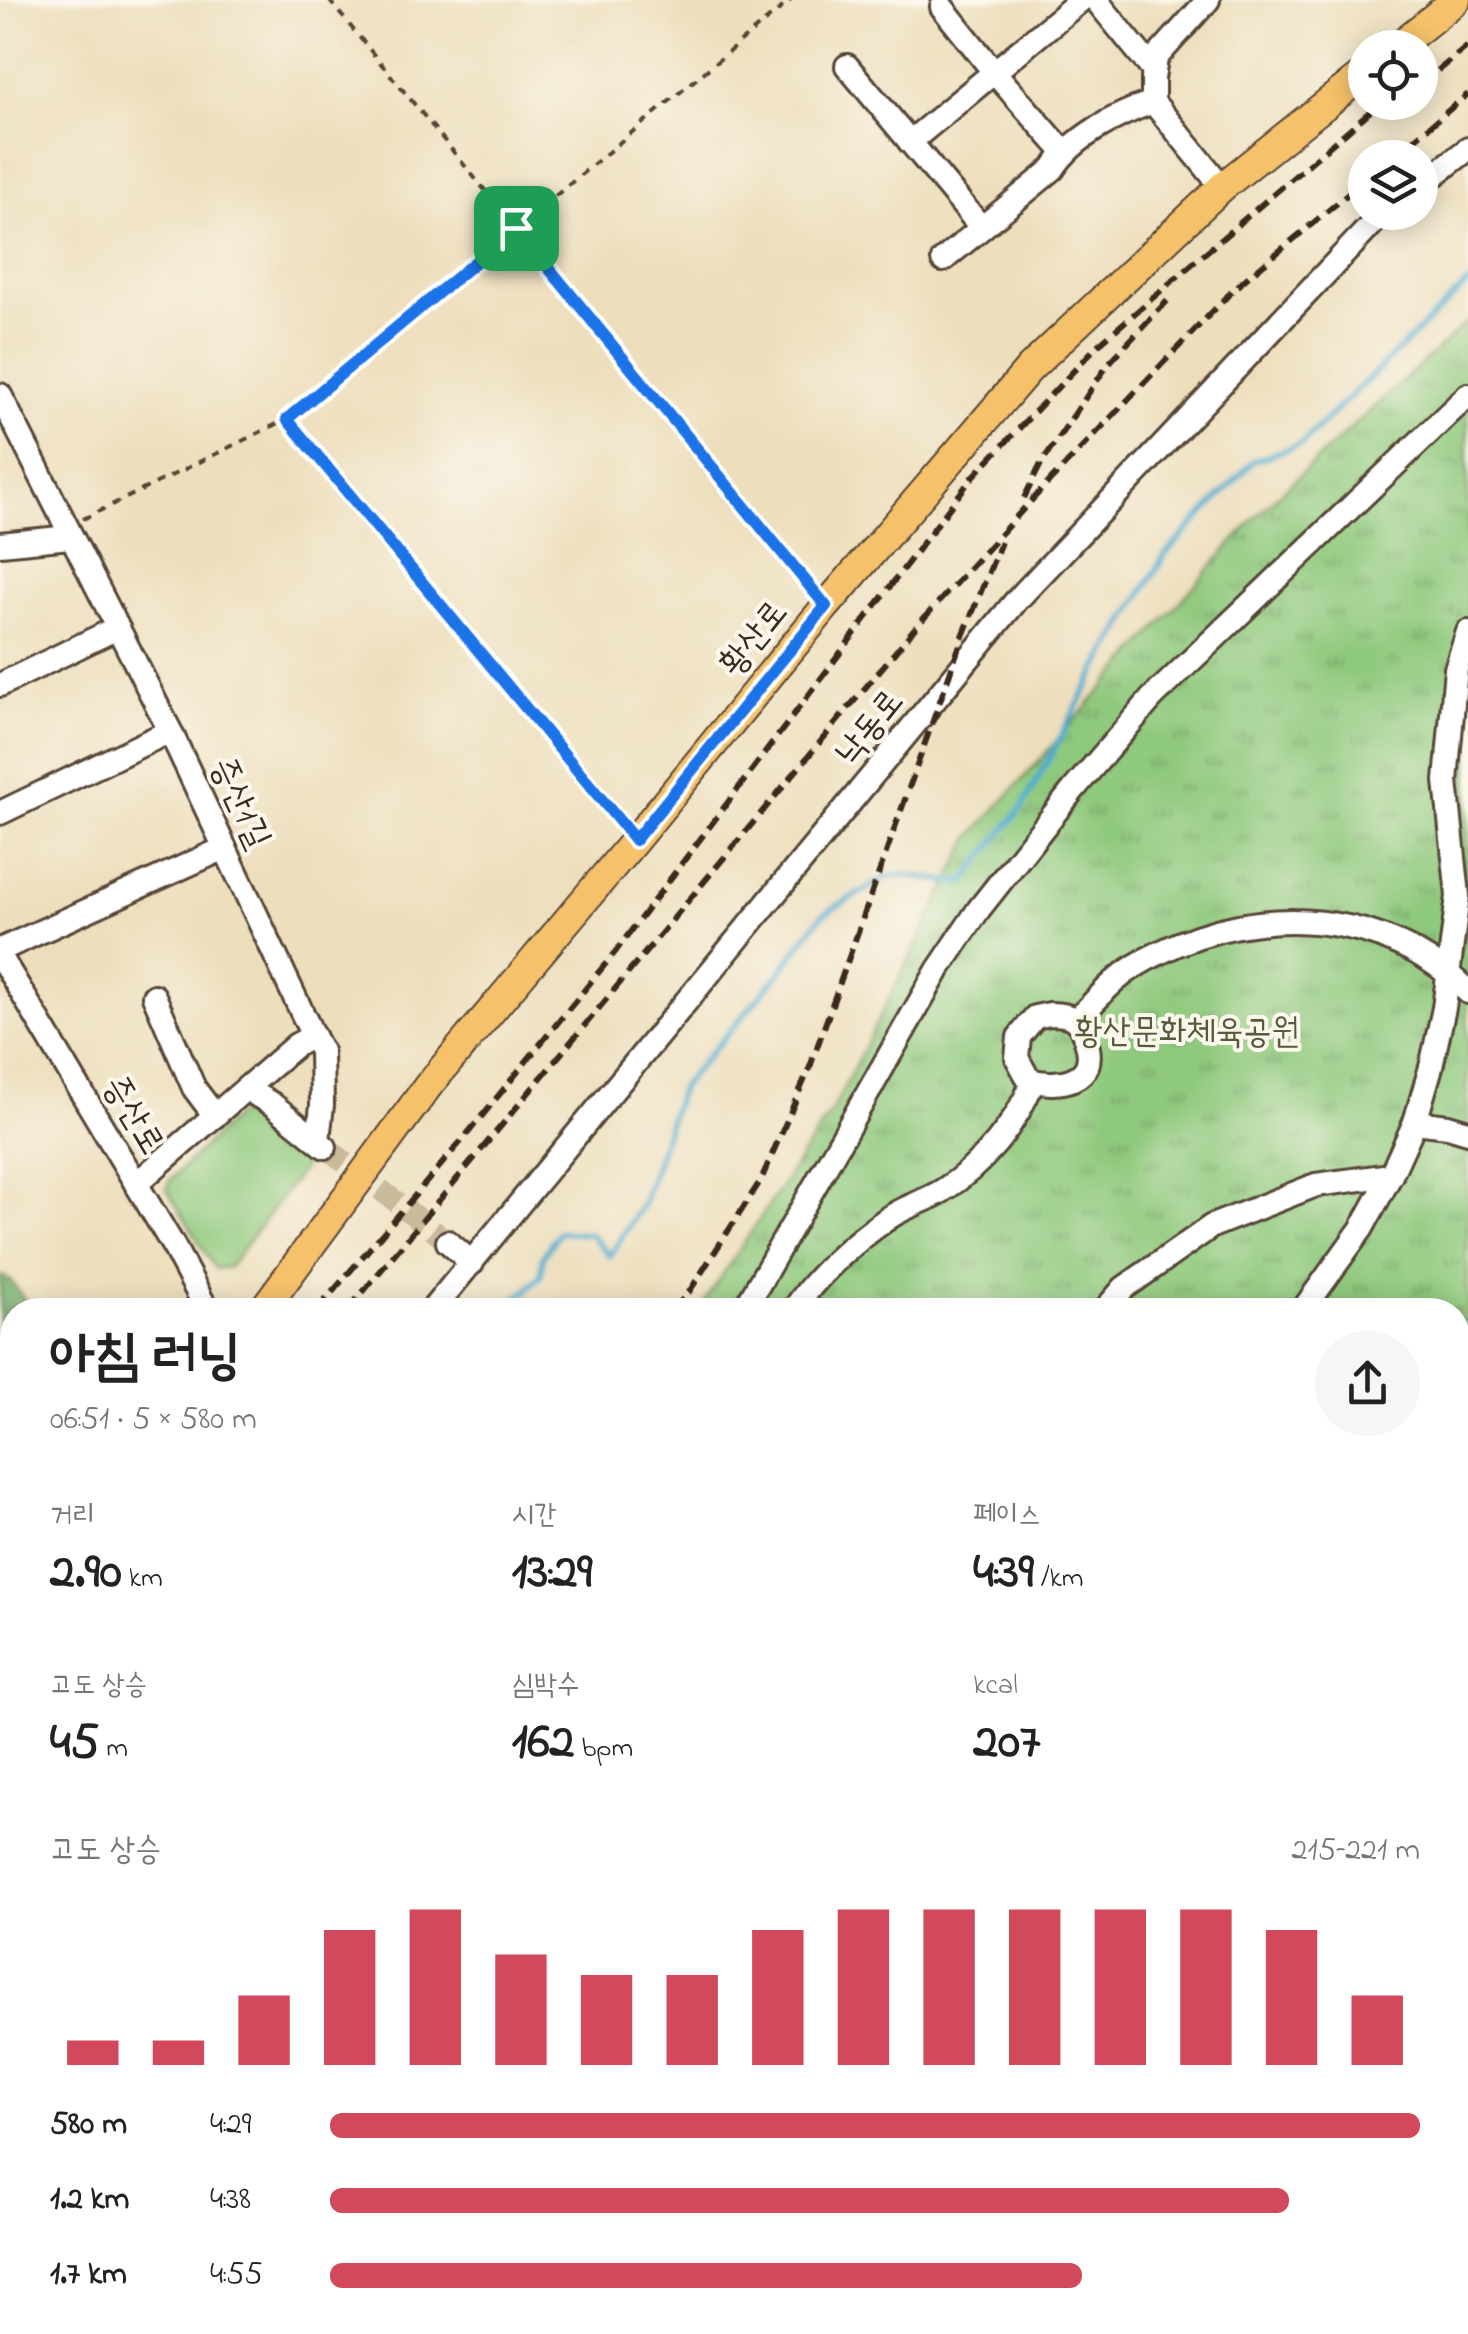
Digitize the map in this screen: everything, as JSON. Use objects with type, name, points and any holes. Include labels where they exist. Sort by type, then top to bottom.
[{"type":"main road","points":[[1418,30],[1456,0]]},
{"type":"main road","name":"황산로","points":[[272,1298],[428,1086],[826,606],[1030,368],[1222,187],[1348,87]]},
{"type":"street","points":[[910,142],[1080,0]]},
{"type":"street","points":[[1096,0],[1154,71]]},
{"type":"street","points":[[1208,0],[1156,58],[1153,102],[1222,187]]},
{"type":"street","points":[[942,7],[1064,152]]},
{"type":"street","points":[[847,66],[981,227]]},
{"type":"street","points":[[943,260],[1054,169],[1064,152],[1125,112],[1153,102]]},
{"type":"street","points":[[1438,172],[1468,149]]},
{"type":"street","name":"낙동로","points":[[442,1298],[1016,600],[1367,230]]},
{"type":"street","name":"증산1길","points":[[0,395],[170,731],[321,1051],[323,1145],[272,1104],[246,1089]]},
{"type":"street","points":[[751,1298],[938,970],[990,894],[1152,698],[1468,395]]},
{"type":"street","points":[[0,544],[67,532]]},
{"type":"street","points":[[0,685],[117,628]]},
{"type":"street","points":[[1312,1298],[1362,1228],[1392,1175],[1415,1122],[1430,1068],[1444,1008],[1458,896],[1446,781],[1456,669],[1468,632]]},
{"type":"street","points":[[0,813],[170,731]]},
{"type":"street","points":[[0,953],[225,848]]},
{"type":"street","points":[[1074,1020],[1116,980],[1159,953],[1214,930],[1264,920],[1309,920],[1363,930],[1410,949],[1449,972],[1468,992]]},
{"type":"street","name":"증산로","points":[[0,953],[201,1298]]},
{"type":"street","points":[[154,996],[194,1088],[215,1116]]},
{"type":"street","points":[[1050,1014],[1074,1020],[1083,1030],[1089,1049],[1086,1068],[1074,1081],[1057,1084],[1030,1080],[1017,1058],[1019,1037],[1027,1025],[1035,1017],[1050,1014]]},
{"type":"street","points":[[136,1184],[296,1044],[313,1036]]},
{"type":"street","points":[[804,1298],[856,1242],[890,1217],[940,1193],[970,1171],[1006,1130],[1026,1100],[1033,1081]]},
{"type":"street","points":[[1415,1122],[1468,1132]]},
{"type":"street","points":[[1115,1298],[1212,1226],[1316,1185],[1392,1175]]},
{"type":"street","points":[[448,1242],[472,1264]]},
{"type":"path","points":[[328,0],[826,606]]},
{"type":"path","points":[[67,532],[287,419],[791,0]]},
{"type":"path","points":[[287,419],[635,840]]},
{"type":"green space","name":"황산문화체육공원","points":[[1468,321],[1468,1298],[707,1298],[833,1109],[971,837],[1262,510]]},
{"type":"green space","points":[[247,1112],[273,1115],[313,1155],[229,1267],[215,1269],[167,1189],[170,1180],[235,1116]]},
{"type":"green space","points":[[0,1275],[11,1281],[23,1298],[0,1298]]},
{"type":"waterway","points":[[516,1298],[541,1275],[543,1256],[559,1232],[590,1234],[610,1256],[643,1203],[680,1088],[775,979],[822,915],[887,877],[902,875],[963,883],[1023,806],[1165,555],[1253,461],[1301,444],[1468,283]]},
{"type":"tunnel","points":[[328,1149],[448,1242]]},
{"type":"railway","points":[[1438,70],[1468,46]]},
{"type":"railway","points":[[1413,140],[1468,94]]},
{"type":"railway","points":[[327,1298],[616,951],[971,479],[1099,344],[1360,120]]},
{"type":"railway","points":[[358,1298],[915,628],[1236,287],[1348,194]]},
{"type":"railway","points":[[1024,498],[1042,462],[1109,363],[1171,297]]},
{"type":"railway","points":[[684,1298],[761,1180],[810,1067],[963,636],[1001,542]]},
{"type":"route","points":[[516,228],[826,606],[635,840],[287,419],[516,228]]}]
